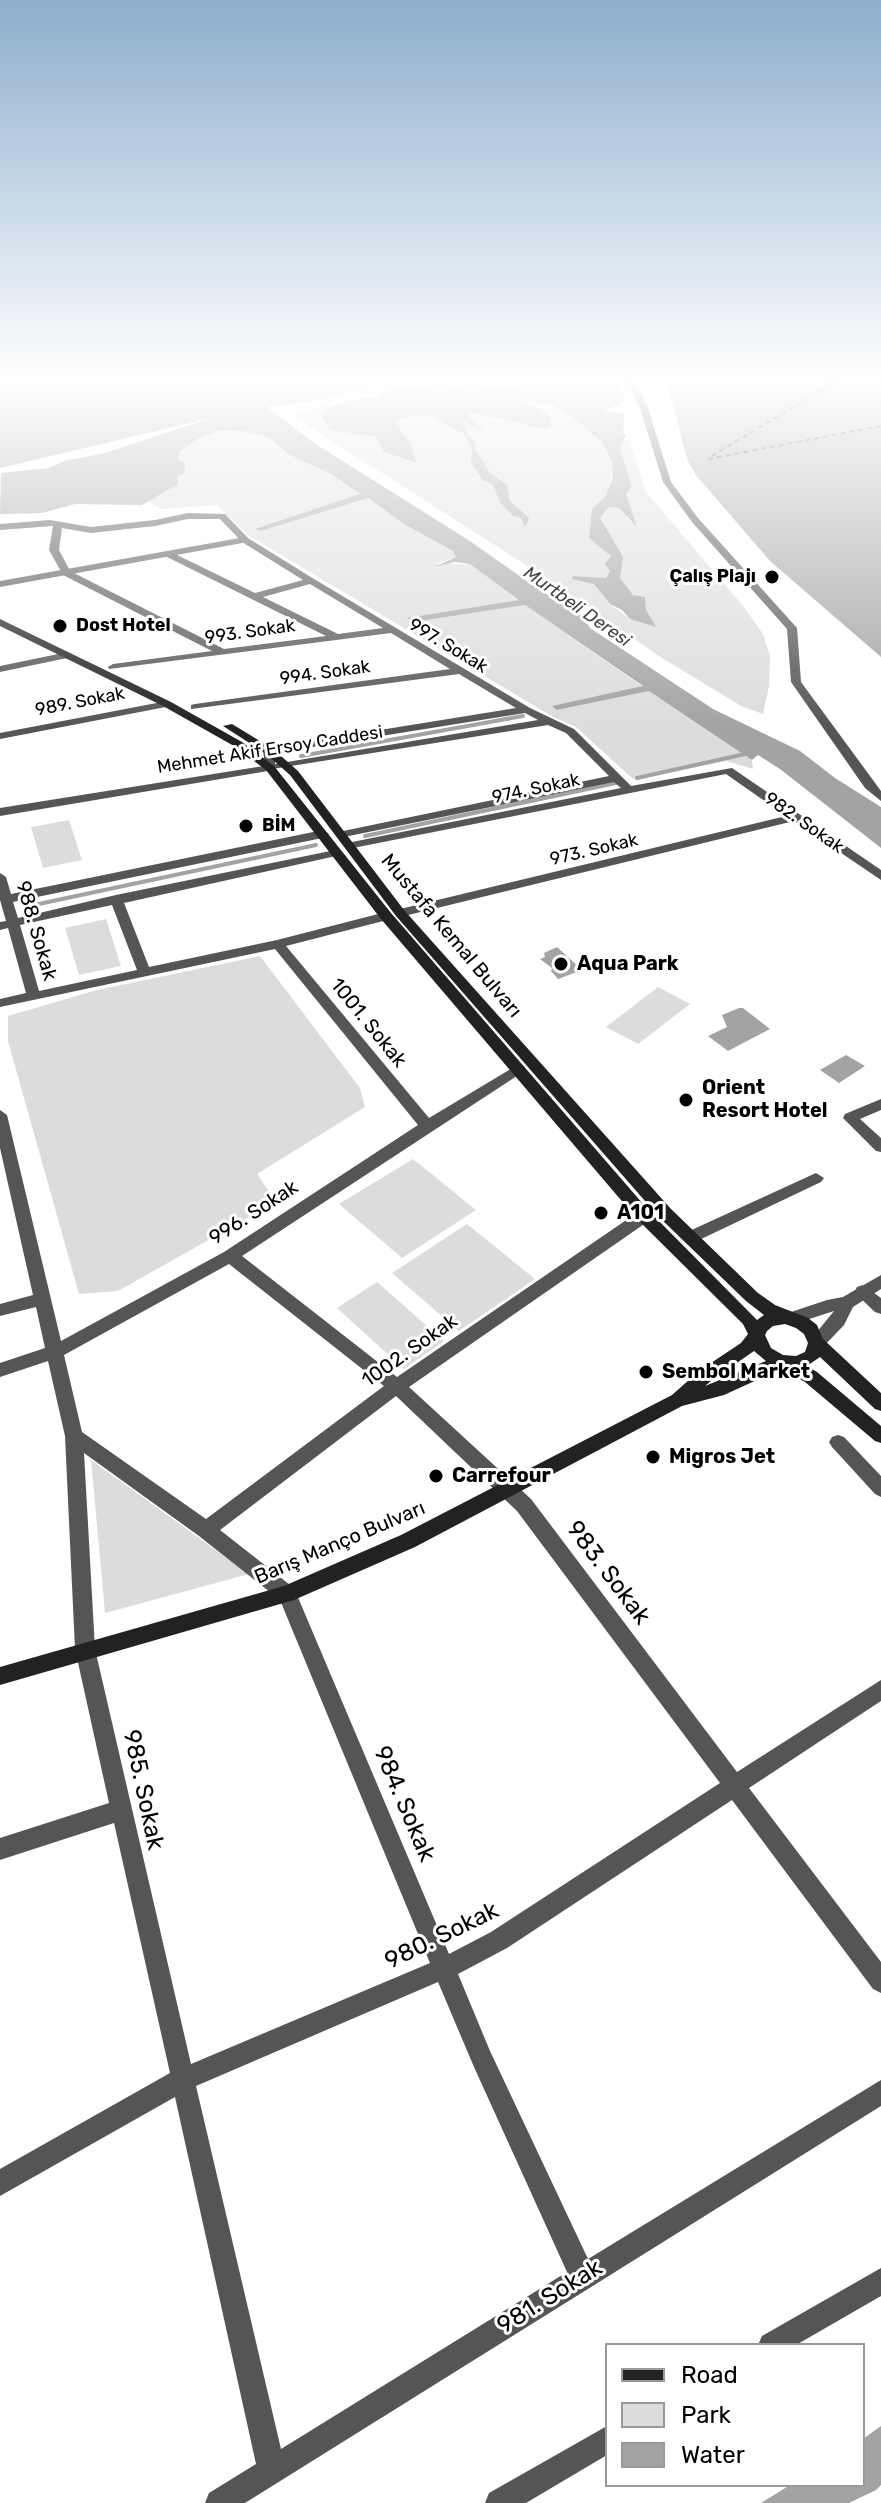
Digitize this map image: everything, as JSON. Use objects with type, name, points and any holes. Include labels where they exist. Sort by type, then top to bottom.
[{"type":"main road","name":"Mustafa Kemal Bulvarı","points":[[0,610],[195,707],[269,751],[288,767],[348,840],[393,914],[519,1070],[644,1216],[749,1320],[757,1335]]},
{"type":"main road","name":"Mustafa Kemal Bulvarı","points":[[0,622],[167,704],[246,749],[270,768],[336,852],[665,1213],[752,1297],[769,1310],[791,1319]]},
{"type":"main road","points":[[881,1404],[816,1343],[811,1330],[791,1319],[768,1320],[757,1335],[765,1353],[811,1377],[881,1436]]},
{"type":"main road","name":"Barış Manço Bulvarı","points":[[0,1676],[85,1649],[287,1594],[408,1541],[678,1400],[705,1376],[747,1348],[757,1335]]},
{"type":"main road","points":[[786,1363],[808,1359],[816,1343]]},
{"type":"main road","name":"Barış Manço Bulvarı","points":[[678,1400],[718,1390],[766,1368],[786,1363]]},
{"type":"street","points":[[676,495],[695,520],[792,628],[796,682],[881,798]]},
{"type":"street","name":"997. Sokak","points":[[58,524],[91,530],[217,514],[245,540],[311,581],[546,722],[570,731],[627,788]]},
{"type":"street","points":[[0,527],[58,524],[54,550],[66,573],[222,652]]},
{"type":"street","points":[[0,584],[245,540]]},
{"type":"street","points":[[170,555],[336,637]]},
{"type":"street","points":[[253,597],[311,581]]},
{"type":"street","name":"993. Sokak","points":[[113,667],[392,630]]},
{"type":"street","points":[[0,669],[68,655]]},
{"type":"street","name":"994. Sokak","points":[[195,707],[459,671]]},
{"type":"street","name":"989. Sokak","points":[[0,736],[167,704]]},
{"type":"street","points":[[270,768],[269,751],[526,710]]},
{"type":"street","name":"Mehmet Akif Ersoy Caddesi","points":[[0,812],[288,767],[546,722]]},
{"type":"street","name":"974. Sokak","points":[[348,840],[728,770]]},
{"type":"street","name":"982. Sokak","points":[[728,770],[881,876]]},
{"type":"street","points":[[348,840],[616,778]]},
{"type":"street","name":"973. Sokak","points":[[0,1003],[278,944],[795,817]]},
{"type":"street","points":[[7,899],[323,834]]},
{"type":"street","points":[[7,925],[336,852]]},
{"type":"street","name":"988. Sokak","points":[[0,877],[7,899],[7,925],[33,995]]},
{"type":"street","points":[[116,899],[144,972]]},
{"type":"street","name":"1001. Sokak","points":[[278,944],[427,1126]]},
{"type":"street","name":"996. Sokak","points":[[0,1370],[55,1352],[230,1256],[427,1126],[519,1070]]},
{"type":"street","points":[[881,1104],[850,1118],[881,1147]]},
{"type":"street","name":"985. Sokak","points":[[0,1115],[6,1162],[44,1299],[74,1436],[85,1649],[272,2471]]},
{"type":"street","points":[[691,1237],[816,1178]]},
{"type":"street","name":"1002. Sokak","points":[[206,1530],[397,1386],[644,1216]]},
{"type":"street","name":"983. Sokak","points":[[230,1256],[397,1386],[533,1517],[881,1981]]},
{"type":"street","points":[[816,1343],[838,1320],[847,1303],[881,1281]]},
{"type":"street","points":[[863,1291],[881,1308]]},
{"type":"street","points":[[0,1310],[44,1299]]},
{"type":"street","points":[[791,1319],[827,1306],[847,1303]]},
{"type":"street","name":"984. Sokak","points":[[74,1436],[206,1530],[287,1594],[482,2059],[582,2276]]},
{"type":"street","points":[[838,1442],[881,1489]]},
{"type":"street","name":"980. Sokak","points":[[0,2183],[181,2080],[445,1968],[499,1940],[881,1690]]},
{"type":"street","points":[[0,1849],[120,1810]]},
{"type":"street","name":"981. Sokak","points":[[219,2503],[881,2092]]},
{"type":"street","points":[[774,2343],[881,2281]]},
{"type":"street","points":[[499,2503],[605,2441]]},
{"type":"green space","points":[[152,495],[361,495],[257,530],[367,498],[404,524],[453,551],[456,557],[435,564],[470,564],[520,600],[409,619],[413,622],[525,605],[643,687],[553,706],[558,710],[649,691],[738,748],[752,760],[753,769],[726,761],[633,779],[576,727],[553,717],[248,535],[217,505],[161,509],[146,500]]},
{"type":"green space","points":[[416,495],[606,495],[592,509],[589,538],[612,556],[611,571],[606,578],[573,576],[594,584],[610,604],[630,619],[655,626],[646,610],[645,597],[633,595],[620,578],[622,557],[600,518],[609,507],[619,508],[631,522],[626,495],[648,495],[763,634],[770,656],[769,686],[763,714],[743,707],[662,658],[540,574]]},
{"type":"green space","points":[[69,820],[82,860],[43,868],[31,827]]},
{"type":"green space","points":[[106,919],[121,966],[79,975],[65,928]]},
{"type":"green space","points":[[260,956],[360,1088],[365,1107],[257,1174],[276,1202],[118,1291],[79,1294],[8,1041],[8,1016],[97,990]]},
{"type":"green space","points":[[658,987],[690,1004],[638,1044],[606,1027]]},
{"type":"green space","points":[[413,1159],[476,1210],[402,1258],[339,1204]]},
{"type":"green space","points":[[467,1224],[535,1279],[459,1331],[392,1273]]},
{"type":"green space","points":[[377,1282],[444,1341],[404,1369],[337,1308]]},
{"type":"green space","points":[[91,1460],[249,1574],[105,1613]]},
{"type":"water","points":[[0,495],[159,495],[142,505],[75,504],[42,513],[0,514]]},
{"type":"water","points":[[358,495],[396,495],[565,604],[584,618],[590,628],[713,709],[800,751],[881,807],[881,848],[780,769],[758,755],[752,760],[649,691],[557,710],[552,706],[643,686],[525,605],[413,622],[407,618],[519,600],[470,564],[455,562],[434,567],[456,557],[453,551],[404,524],[368,498],[261,531],[255,529]]},
{"type":"water","points":[[497,495],[509,495],[510,501],[529,518],[525,527],[521,518],[513,516]]},
{"type":"water","points":[[626,495],[637,527],[619,508],[609,507],[600,518],[623,557],[620,578],[633,595],[645,597],[646,610],[656,627],[630,619],[610,604],[594,584],[572,579],[573,576],[606,578],[610,571],[605,564],[611,556],[589,538],[592,509],[605,497]]},
{"type":"water","points":[[713,495],[881,495],[881,657],[770,561]]},
{"type":"water","name":"Aqua Park","points":[[557,947],[582,970],[558,979],[552,968],[540,959],[545,957],[544,953]]},
{"type":"water","points":[[739,1008],[770,1029],[728,1051],[708,1036],[727,1027],[722,1015]]},
{"type":"water","points":[[846,1055],[865,1066],[839,1083],[820,1070]]},
{"type":"water","points":[[881,2426],[881,2485],[876,2490],[849,2503],[761,2503],[787,2487],[865,2487],[865,2438]]},
{"type":"waterway","points":[[301,756],[523,716]]},
{"type":"waterway","points":[[637,778],[745,754]]},
{"type":"waterway","points":[[365,836],[616,783]]},
{"type":"waterway","points":[[34,905],[316,845]]},
{"type":"place","name":"Çalış Plajı","points":[[772,577]]},
{"type":"place","name":"Dost Hotel","points":[[60,626]]},
{"type":"place","name":"BİM","points":[[246,826]]},
{"type":"place","name":"Aqua Park","points":[[561,964]]},
{"type":"place","name":"Orient Resort Hotel","points":[[686,1100]]},
{"type":"place","name":"A101","points":[[601,1213]]},
{"type":"place","name":"Sembol Market","points":[[646,1372]]},
{"type":"place","name":"Migros Jet","points":[[653,1457]]},
{"type":"place","name":"Carrefour","points":[[436,1476]]},
{"type":"water label","name":"Murtbeli Deresi","points":[[577,607]]}]
